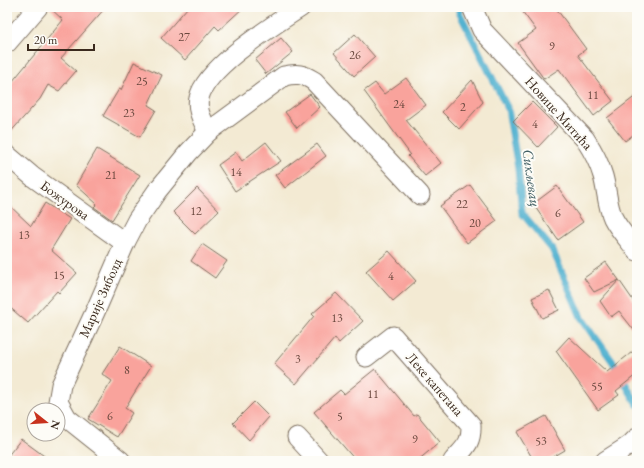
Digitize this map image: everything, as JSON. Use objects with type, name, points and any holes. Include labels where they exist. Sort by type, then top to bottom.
[{"type":"street","points":[[7,43],[38,7]]},
{"type":"street","points":[[208,132],[198,110],[198,99],[208,79],[225,61],[301,7]]},
{"type":"street","name":"Новице Митића","points":[[472,7],[482,30],[585,139],[596,155],[603,175],[613,218],[637,251]]},
{"type":"street","name":"Марије Зиболд","points":[[120,461],[67,418],[58,402],[61,385],[125,243],[137,220],[157,190],[208,132],[284,76],[295,73],[307,76],[314,81],[420,195]]},
{"type":"street","name":"Божурова","points":[[7,155],[34,177],[125,243]]},
{"type":"street","name":"Леке капетана","points":[[366,357],[393,336],[471,425],[472,435],[468,444],[453,461]]},
{"type":"street","points":[[297,437],[319,461]]},
{"type":"street","points":[[605,461],[630,445],[637,438]]},
{"type":"building","points":[[49,7],[106,7],[61,58],[76,71],[59,91],[48,85],[40,99],[7,136],[7,88],[63,20]]},
{"type":"building","points":[[188,7],[244,7],[219,30],[215,26],[185,60],[161,38]]},
{"type":"building","points":[[519,7],[555,7],[586,49],[578,55],[613,101],[594,116],[559,69],[544,79],[518,43],[536,30]]},
{"type":"building","points":[[355,34],[375,57],[354,76],[334,53]]},
{"type":"building","points":[[281,38],[293,52],[266,74],[255,60]]},
{"type":"building","points":[[134,62],[162,75],[148,105],[156,110],[140,137],[103,116],[119,89],[121,90]]},
{"type":"building","points":[[406,78],[426,105],[406,120],[441,163],[425,176],[408,156],[410,154],[364,91],[375,83],[384,94]]},
{"type":"building","points":[[472,80],[483,102],[459,129],[442,112]]},
{"type":"building","points":[[310,94],[320,107],[297,128],[285,112]]},
{"type":"building","points":[[637,95],[637,132],[625,141],[607,118]]},
{"type":"building","points":[[532,102],[557,127],[538,147],[513,121]]},
{"type":"building","points":[[266,142],[281,161],[235,191],[218,165],[236,152],[242,161]]},
{"type":"building","points":[[317,144],[326,156],[285,188],[275,175]]},
{"type":"building","points":[[97,149],[140,175],[112,220],[94,207],[97,204],[76,185]]},
{"type":"building","points":[[470,185],[497,221],[467,243],[440,206]]},
{"type":"building","points":[[557,186],[583,222],[558,240],[533,204]]},
{"type":"building","points":[[197,188],[219,211],[195,234],[173,212]]},
{"type":"building","points":[[7,203],[31,226],[45,203],[70,219],[51,250],[77,273],[59,293],[57,291],[28,323],[7,305]]},
{"type":"building","points":[[202,244],[227,261],[215,278],[191,261]]},
{"type":"building","points":[[389,251],[416,281],[393,301],[366,271]]},
{"type":"building","points":[[606,262],[619,280],[594,292],[584,278]]},
{"type":"building","points":[[619,280],[637,306],[637,334],[619,311],[611,317],[600,301]]},
{"type":"building","points":[[549,290],[559,310],[542,318],[532,298]]},
{"type":"building","points":[[336,293],[363,321],[339,343],[335,338],[296,384],[274,364],[314,316],[312,314]]},
{"type":"building","points":[[569,337],[607,372],[637,348],[637,374],[616,391],[619,395],[598,410],[556,351]]},
{"type":"building","points":[[120,346],[151,366],[125,408],[132,413],[117,437],[88,419],[112,381],[102,374]]},
{"type":"building","points":[[375,369],[414,416],[417,414],[440,442],[417,461],[356,461],[314,412],[340,390],[344,394]]},
{"type":"building","points":[[254,402],[269,417],[249,440],[233,423]]},
{"type":"building","points":[[546,416],[565,450],[546,461],[534,461],[517,432]]},
{"type":"building","points":[[21,439],[51,461],[7,461],[7,457]]},
{"type":"waterway","name":"Сикљевац","points":[[459,7],[459,12],[508,109],[518,168],[522,213],[552,249],[581,317],[613,362],[637,404]]}]
